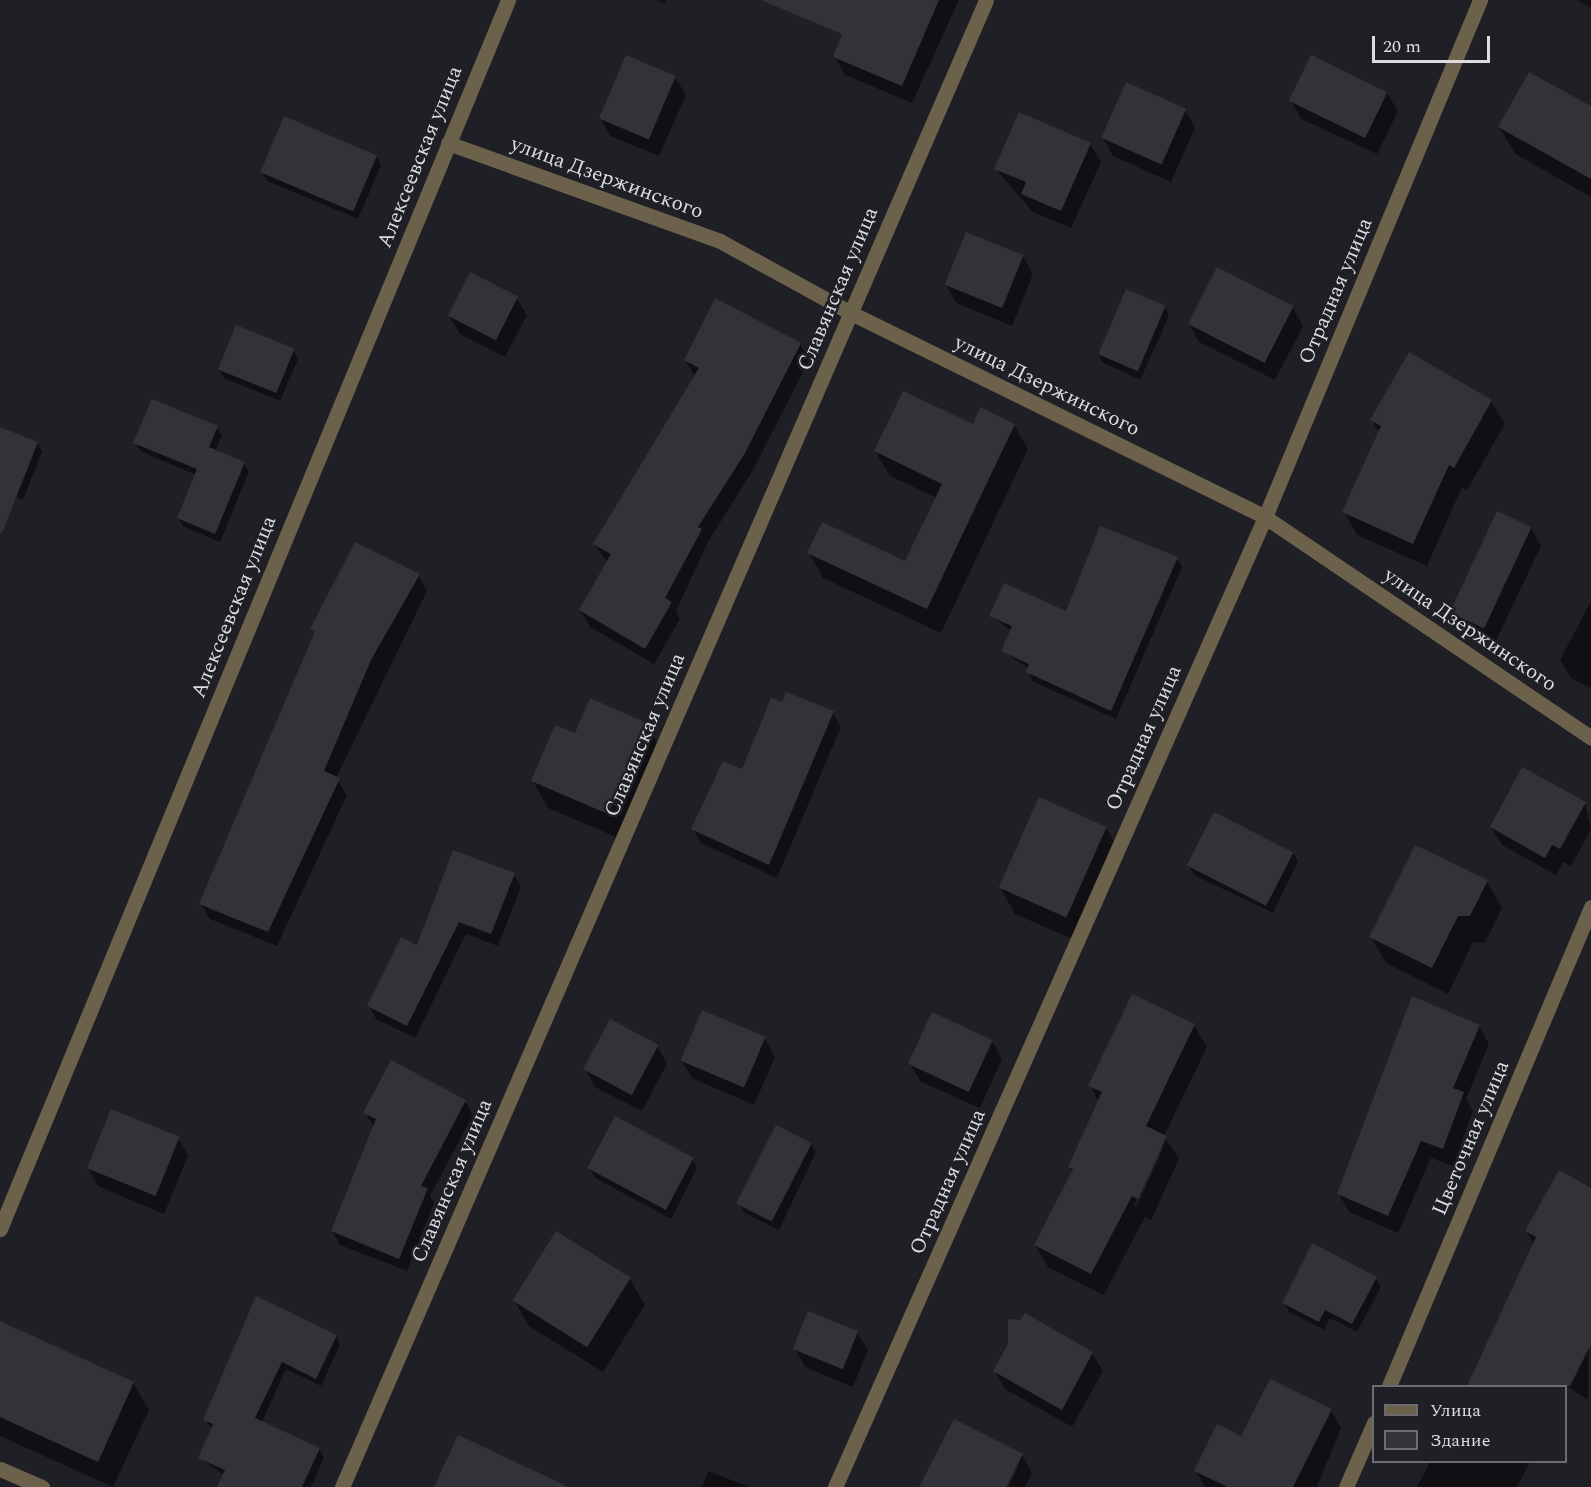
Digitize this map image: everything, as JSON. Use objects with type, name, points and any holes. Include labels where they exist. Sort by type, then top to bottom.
[{"type":"street","name":"Алексеевская улица","points":[[0,1230],[507,0]]},
{"type":"street","name":"Славянская улица","points":[[342,1487],[986,0]]},
{"type":"street","name":"Отрадная улица","points":[[835,1487],[1265,517],[1480,0]]},
{"type":"street","name":"улица Дзержинского","points":[[448,143],[720,241],[851,313],[1265,517],[1591,738]]},
{"type":"street","name":"Цветочная улица","points":[[1389,1385],[1591,907]]},
{"type":"street","points":[[1346,1487],[1372,1428]]},
{"type":"street","points":[[0,1469],[42,1487]]},
{"type":"building","points":[[761,0],[939,0],[902,86],[833,57],[842,34]]},
{"type":"building","points":[[626,55],[676,76],[649,140],[599,119]]},
{"type":"building","points":[[1311,55],[1387,92],[1365,138],[1289,101]]},
{"type":"building","points":[[1529,72],[1591,106],[1591,179],[1498,127]]},
{"type":"building","points":[[1126,82],[1186,109],[1161,165],[1101,138]]},
{"type":"building","points":[[1019,112],[1091,143],[1061,211],[1021,194],[1026,182],[994,169]]},
{"type":"building","points":[[284,116],[377,155],[353,212],[260,172]]},
{"type":"building","points":[[966,232],[1023,255],[1002,308],[945,285]]},
{"type":"building","points":[[1217,267],[1294,306],[1265,363],[1188,324]]},
{"type":"building","points":[[470,272],[518,297],[496,340],[448,316]]},
{"type":"building","points":[[1126,289],[1166,306],[1138,371],[1098,354]]},
{"type":"building","points":[[715,298],[801,343],[745,453],[698,527],[702,529],[665,598],[672,602],[645,649],[579,610],[611,554],[593,544],[699,368],[684,360]]},
{"type":"building","points":[[236,325],[294,349],[276,393],[218,370]]},
{"type":"building","points":[[1409,352],[1492,400],[1454,468],[1449,465],[1413,544],[1342,512],[1381,426],[1370,420]]},
{"type":"building","points":[[903,391],[973,424],[980,407],[1015,424],[927,609],[807,553],[822,522],[905,561],[942,484],[874,451]]},
{"type":"building","points":[[152,399],[218,426],[209,447],[245,462],[215,534],[177,518],[197,469],[133,443]]},
{"type":"building","points":[[0,427],[38,442],[2,533],[0,533]]},
{"type":"building","points":[[1497,511],[1531,527],[1484,629],[1450,613]]},
{"type":"building","points":[[1100,526],[1178,557],[1111,711],[1026,672],[1029,664],[1001,651],[1012,626],[989,616],[1004,583],[1066,611]]},
{"type":"building","points":[[355,542],[420,574],[371,660],[324,771],[340,778],[268,932],[199,904],[315,631],[310,629]]},
{"type":"building","points":[[786,692],[834,711],[769,865],[691,829],[723,761],[742,769],[771,698],[782,702]]},
{"type":"building","points":[[590,698],[647,723],[608,814],[531,781],[555,725],[575,733]]},
{"type":"building","points":[[1522,767],[1586,802],[1560,849],[1552,845],[1545,858],[1490,827]]},
{"type":"building","points":[[1039,797],[1107,827],[1066,918],[999,887]]},
{"type":"building","points":[[1214,812],[1293,852],[1266,906],[1187,865]]},
{"type":"building","points":[[1415,845],[1488,880],[1470,916],[1458,916],[1432,968],[1369,937]]},
{"type":"building","points":[[453,850],[515,873],[491,934],[459,922],[407,1026],[367,1006],[401,937],[417,945]]},
{"type":"building","points":[[1132,994],[1195,1024],[1146,1126],[1167,1136],[1138,1199],[1132,1196],[1091,1274],[1034,1245],[1073,1169],[1068,1167],[1102,1092],[1088,1086]]},
{"type":"building","points":[[1412,996],[1480,1025],[1453,1088],[1464,1092],[1443,1149],[1421,1141],[1388,1216],[1337,1194]]},
{"type":"building","points":[[702,1010],[766,1037],[744,1088],[681,1061]]},
{"type":"building","points":[[932,1012],[993,1040],[969,1092],[908,1064]]},
{"type":"building","points":[[610,1019],[659,1045],[632,1095],[583,1069]]},
{"type":"building","points":[[391,1060],[466,1100],[421,1186],[428,1188],[399,1259],[331,1231],[376,1119],[363,1113]]},
{"type":"building","points":[[111,1109],[180,1137],[156,1196],[87,1168]]},
{"type":"building","points":[[615,1116],[694,1158],[666,1210],[587,1168]]},
{"type":"building","points":[[776,1125],[812,1143],[772,1222],[736,1203]]},
{"type":"building","points":[[1559,1170],[1591,1188],[1591,1344],[1570,1386],[1467,1385],[1536,1237],[1525,1231]]},
{"type":"building","points":[[556,1231],[631,1278],[587,1347],[513,1301]]},
{"type":"building","points":[[1312,1243],[1377,1277],[1352,1324],[1325,1310],[1319,1322],[1282,1303]]},
{"type":"building","points":[[256,1296],[337,1335],[316,1379],[282,1362],[255,1418],[320,1448],[302,1487],[217,1487],[225,1470],[198,1458],[213,1424],[203,1420]]},
{"type":"building","points":[[808,1311],[858,1331],[843,1369],[793,1349]]},
{"type":"building","points":[[1025,1313],[1093,1352],[1062,1410],[993,1371],[1008,1344],[1008,1319],[1020,1320]]},
{"type":"building","points":[[0,1321],[134,1382],[98,1462],[0,1417]]},
{"type":"building","points":[[1270,1379],[1332,1409],[1293,1487],[1228,1487],[1194,1471],[1217,1424],[1241,1436]]},
{"type":"building","points":[[954,1419],[1023,1454],[1006,1487],[919,1487]]},
{"type":"building","points":[[458,1435],[569,1487],[434,1487]]}]
